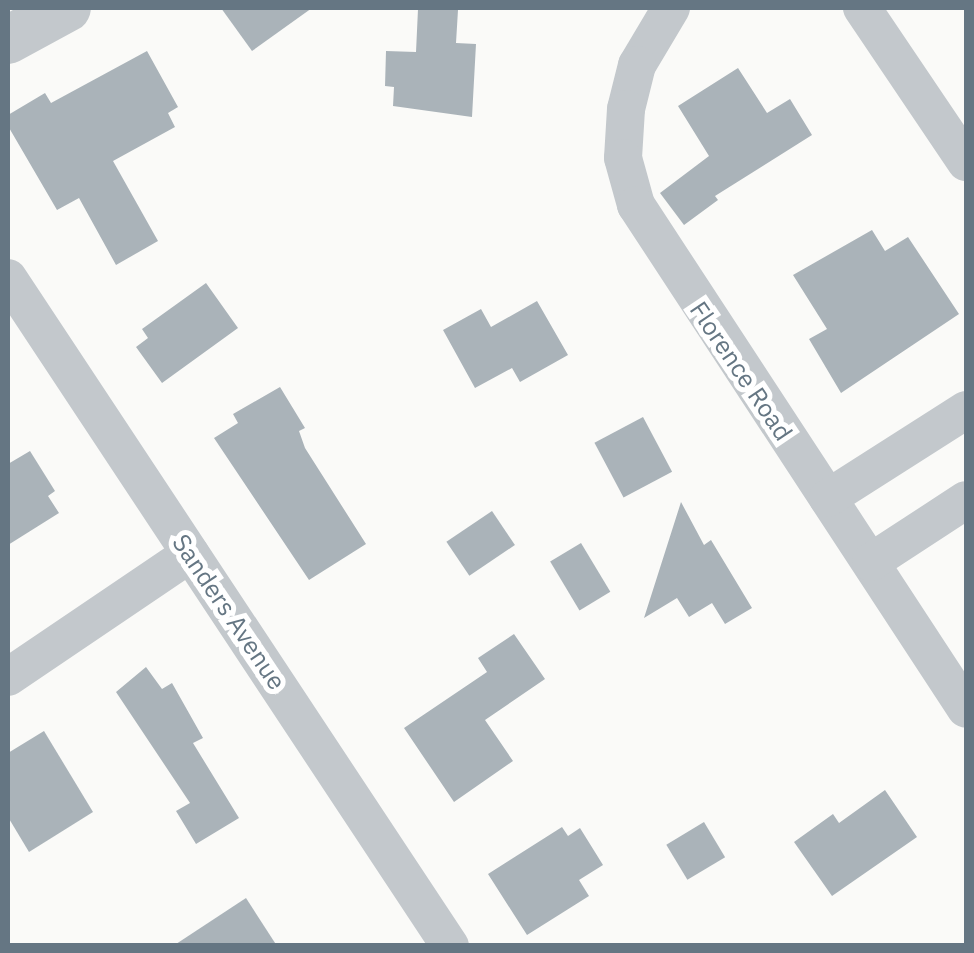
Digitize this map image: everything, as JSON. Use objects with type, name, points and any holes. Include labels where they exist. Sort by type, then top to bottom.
[{"type":"street","points":[[8,40],[67,8]]},
{"type":"street","name":"Florence Road","points":[[671,8],[637,65],[626,108],[623,158],[636,205],[966,709]]},
{"type":"street","points":[[862,8],[966,162]]},
{"type":"street","name":"Sanders Avenue","points":[[8,278],[450,946]]},
{"type":"street","points":[[828,498],[966,410]]},
{"type":"street","points":[[870,562],[966,500]]},
{"type":"street","points":[[8,677],[190,554]]},
{"type":"building","points":[[221,8],[312,8],[252,51]]},
{"type":"building","points":[[418,9],[458,10],[456,43],[476,44],[472,117],[393,106],[394,87],[385,86],[386,51],[416,52]]},
{"type":"building","points":[[147,51],[178,107],[168,113],[175,127],[113,161],[158,241],[116,265],[79,198],[57,210],[8,126],[8,115],[45,93],[51,103]]},
{"type":"building","points":[[738,68],[767,113],[790,99],[812,135],[715,196],[718,200],[684,225],[660,193],[709,156],[678,106]]},
{"type":"building","points":[[872,230],[885,251],[908,237],[959,314],[841,393],[809,339],[827,329],[793,275]]},
{"type":"building","points":[[206,283],[238,328],[162,383],[136,347],[148,338],[142,329]]},
{"type":"building","points":[[537,301],[568,355],[520,382],[512,368],[475,388],[443,330],[481,309],[491,327]]},
{"type":"building","points":[[280,387],[305,428],[299,431],[305,448],[366,544],[309,580],[214,438],[238,423],[233,414]]},
{"type":"building","points":[[643,417],[672,472],[624,498],[594,443]]},
{"type":"building","points":[[30,451],[55,491],[48,496],[59,513],[8,545],[8,464]]},
{"type":"building","points":[[681,502],[704,545],[711,540],[752,608],[725,624],[712,603],[689,617],[677,598],[644,618]]},
{"type":"building","points":[[492,511],[515,545],[469,576],[446,542]]},
{"type":"building","points":[[581,543],[610,592],[579,610],[550,562]]},
{"type":"building","points":[[514,634],[545,679],[485,720],[513,761],[454,802],[404,728],[487,672],[478,658]]},
{"type":"building","points":[[146,667],[162,689],[172,683],[203,738],[193,743],[239,818],[196,844],[176,811],[190,803],[116,692]]},
{"type":"building","points":[[44,731],[93,812],[29,852],[8,817],[8,753]]},
{"type":"building","points":[[885,790],[917,837],[832,896],[794,842],[833,814],[839,823]]},
{"type":"building","points":[[704,822],[725,857],[687,880],[666,845]]},
{"type":"building","points":[[562,827],[568,836],[580,828],[603,865],[579,880],[589,896],[527,935],[488,874]]},
{"type":"building","points":[[246,898],[277,946],[173,946]]}]
